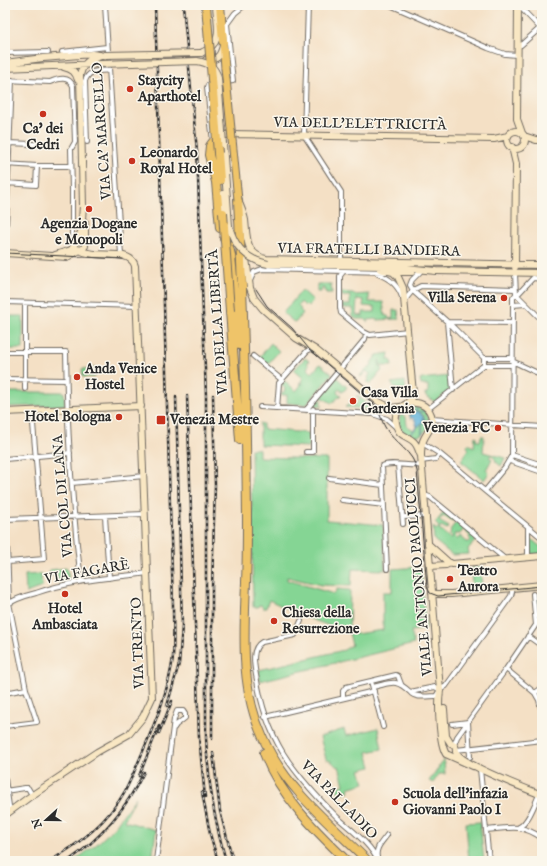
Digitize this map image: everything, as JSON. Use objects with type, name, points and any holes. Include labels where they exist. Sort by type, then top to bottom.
[{"type":"highway","name":"VIA DELLA LIBERTÀ","points":[[206,5],[241,452],[241,678],[244,697],[251,722],[264,753]]},
{"type":"highway","points":[[219,6],[223,41]]},
{"type":"highway","points":[[213,142],[210,146],[208,155],[216,182],[220,231],[228,244],[231,255],[239,339],[241,452]]},
{"type":"highway","name":"VIA DELLA LIBERTÀ","points":[[238,200],[245,355],[247,567],[245,658],[248,695],[262,738],[280,770],[296,790],[368,861]]},
{"type":"highway","points":[[264,753],[272,772],[296,807],[347,861]]},
{"type":"highway","points":[[264,753],[293,794],[362,861]]},
{"type":"main road","points":[[223,41],[238,200]]},
{"type":"street","name":"VIA CA' MARCELLO","points":[[105,5],[121,255]]},
{"type":"street","points":[[213,142],[207,88],[208,84],[233,81],[227,24],[235,13],[245,5]]},
{"type":"street","points":[[308,5],[304,135],[341,192],[341,261]]},
{"type":"street","points":[[390,5],[488,48],[505,54],[517,55]]},
{"type":"street","points":[[201,53],[213,45],[217,39],[219,6]]},
{"type":"street","points":[[517,46],[521,45],[541,29],[522,9],[518,7]]},
{"type":"street","points":[[518,7],[517,120],[525,140],[518,147],[516,160],[515,289],[516,294],[542,320]]},
{"type":"street","points":[[7,65],[59,65],[214,60],[219,56],[223,41]]},
{"type":"street","points":[[62,52],[107,47]]},
{"type":"street","points":[[5,53],[48,52]]},
{"type":"street","points":[[7,65],[63,56],[92,54],[105,55],[211,52],[219,56],[225,68]]},
{"type":"street","points":[[83,248],[80,74],[81,68],[84,64],[92,59],[105,55]]},
{"type":"street","points":[[197,61],[211,66],[217,73],[229,226]]},
{"type":"street","points":[[79,83],[86,70],[100,64]]},
{"type":"street","points":[[59,65],[72,70],[79,83]]},
{"type":"street","points":[[87,142],[86,76],[93,71],[109,70]]},
{"type":"street","points":[[5,80],[50,82],[64,78],[70,80],[72,83],[75,142],[71,149],[72,238],[76,243],[77,249],[83,248]]},
{"type":"street","points":[[12,80],[6,183],[5,252],[31,255],[68,256],[83,248]]},
{"type":"street","points":[[517,120],[508,142],[518,147],[539,140]]},
{"type":"street","points":[[510,134],[517,131],[523,135],[539,140]]},
{"type":"street","name":"VIA DELL'ELETTRICITÀ","points":[[213,142],[217,138],[229,134],[494,139],[510,134]]},
{"type":"street","points":[[9,143],[54,145]]},
{"type":"street","points":[[223,144],[223,213]]},
{"type":"street","name":"VIA FRATELLI BANDIERA","points":[[218,153],[223,192],[232,238],[240,249],[251,258],[262,263],[284,265],[393,272],[436,271]]},
{"type":"street","points":[[7,164],[71,166]]},
{"type":"street","points":[[6,183],[36,185],[37,166]]},
{"type":"street","points":[[238,200],[242,220],[250,288],[256,300],[267,313],[296,338],[313,348],[386,406],[392,409],[415,402],[420,403],[428,409],[432,419],[431,426],[422,443],[421,461]]},
{"type":"street","name":"VIA FRATELLI BANDIERA","points":[[238,200],[244,218],[248,246],[253,252],[262,258],[542,265]]},
{"type":"street","points":[[55,255],[69,252],[76,243],[81,230],[83,206]]},
{"type":"street","points":[[76,243],[82,240],[83,248],[87,254],[121,255]]},
{"type":"street","name":"VIA TRENTO","points":[[5,815],[32,795],[104,748],[129,734],[138,724],[148,708],[153,693],[136,284],[134,263],[130,257],[121,255]]},
{"type":"street","points":[[250,288],[252,275],[256,271],[262,269],[260,265],[262,258]]},
{"type":"street","name":"VIA FRATELLI BANDIERA","points":[[262,269],[343,272],[373,270],[384,266],[436,271],[542,273]]},
{"type":"street","points":[[373,270],[390,280],[398,289],[406,313]]},
{"type":"street","points":[[343,272],[340,276],[340,311],[342,314],[366,333],[408,331]]},
{"type":"street","points":[[393,272],[401,282],[405,300],[413,395],[412,398],[403,405],[396,418],[398,430]]},
{"type":"street","points":[[420,272],[412,280],[410,285],[413,290],[484,358],[511,361],[542,375]]},
{"type":"street","points":[[485,491],[510,461],[512,455],[511,361],[513,298],[533,278],[542,279]]},
{"type":"street","points":[[405,300],[413,290],[421,286],[515,289]]},
{"type":"street","points":[[5,302],[137,306]]},
{"type":"street","points":[[25,303],[25,390]]},
{"type":"street","points":[[513,305],[525,304]]},
{"type":"street","points":[[447,322],[513,322]]},
{"type":"street","points":[[447,322],[453,390]]},
{"type":"street","points":[[306,410],[365,339],[366,333]]},
{"type":"street","points":[[277,408],[279,383],[307,351],[313,348]]},
{"type":"street","points":[[5,352],[24,350]]},
{"type":"street","name":"VIA COL DI LANA","points":[[24,350],[66,352],[67,410],[81,581]]},
{"type":"street","points":[[253,356],[282,380]]},
{"type":"street","points":[[484,358],[484,365]]},
{"type":"street","points":[[428,409],[484,365],[511,361]]},
{"type":"street","points":[[5,380],[66,380]]},
{"type":"street","points":[[5,412],[141,406]]},
{"type":"street","points":[[260,407],[306,410],[313,409],[374,414],[387,419],[402,435],[416,444],[421,461]]},
{"type":"street","points":[[306,452],[312,452],[313,409]]},
{"type":"street","points":[[8,562],[44,559],[32,411]]},
{"type":"street","points":[[432,419],[542,427]]},
{"type":"street","points":[[409,439],[420,439],[427,434]]},
{"type":"street","points":[[427,434],[427,440],[431,448]]},
{"type":"street","points":[[409,439],[422,443],[440,454],[542,538]]},
{"type":"street","points":[[421,461],[423,448],[426,446],[431,448]]},
{"type":"street","points":[[5,459],[70,453]]},
{"type":"street","points":[[388,570],[382,466],[387,464],[398,465],[436,459],[440,454]]},
{"type":"street","points":[[512,455],[542,465]]},
{"type":"street","name":"VIALE ANTONIO PAOLUCCI","points":[[421,461],[440,690],[440,722],[444,748]]},
{"type":"street","points":[[510,461],[542,472]]},
{"type":"street","points":[[398,465],[403,524]]},
{"type":"street","points":[[72,483],[144,476]]},
{"type":"street","points":[[329,478],[382,485]]},
{"type":"street","points":[[5,486],[9,603],[26,689],[37,722],[5,726]]},
{"type":"street","points":[[424,495],[430,497],[506,559]]},
{"type":"street","points":[[342,500],[384,505]]},
{"type":"street","points":[[6,519],[75,515],[105,516],[145,514]]},
{"type":"street","points":[[105,516],[108,578]]},
{"type":"street","points":[[403,517],[426,516]]},
{"type":"street","points":[[528,527],[528,557]]},
{"type":"street","points":[[428,544],[450,563]]},
{"type":"street","points":[[430,566],[446,565],[450,563],[542,556]]},
{"type":"street","name":"VIA FAGARÈ","points":[[5,606],[13,600],[56,586],[81,581],[148,573]]},
{"type":"street","points":[[432,593],[444,594],[542,585]]},
{"type":"street","points":[[343,698],[343,691],[346,687],[396,675],[412,695],[436,696],[440,690],[446,686],[511,596],[513,588]]},
{"type":"street","points":[[533,594],[536,625]]},
{"type":"street","points":[[450,756],[453,755],[456,739],[542,616]]},
{"type":"street","name":"VIA PALLADIO","points":[[301,621],[295,635],[262,642],[255,650],[256,673],[265,717],[278,745],[296,774],[324,804],[369,847],[378,860]]},
{"type":"street","points":[[528,636],[542,646]]},
{"type":"street","points":[[506,669],[541,699],[542,713]]},
{"type":"street","points":[[371,681],[383,727]]},
{"type":"street","points":[[265,717],[343,698],[394,682],[402,684]]},
{"type":"street","points":[[410,692],[435,687],[440,690]]},
{"type":"street","points":[[535,693],[542,688]]},
{"type":"street","points":[[5,693],[26,689]]},
{"type":"street","name":"VIALE ANTONIO PAOLUCCI","points":[[440,690],[443,699],[446,736],[454,748]]},
{"type":"street","points":[[452,724],[468,722]]},
{"type":"street","points":[[468,722],[470,757]]},
{"type":"street","points":[[156,861],[174,730]]},
{"type":"street","points":[[518,827],[523,825],[527,820],[541,792],[450,756],[446,754],[444,748],[446,745],[454,748],[470,750],[542,740]]},
{"type":"street","points":[[454,748],[473,766]]},
{"type":"street","points":[[480,769],[489,861]]},
{"type":"street","points":[[5,779],[6,791],[11,810]]},
{"type":"street","points":[[6,791],[28,788],[32,795]]},
{"type":"street","points":[[486,830],[518,827],[527,829],[542,838]]},
{"type":"street","name":"VIA PALLADIO","points":[[378,860],[376,853],[378,847],[387,835]]},
{"type":"green space","points":[[317,284],[331,284],[332,293],[326,293],[324,288],[322,288],[321,292],[317,292]]},
{"type":"green space","points":[[302,290],[313,300],[308,307],[301,302],[298,306],[303,313],[295,323],[283,313]]},
{"type":"green space","points":[[342,292],[353,293],[354,295],[369,294],[369,302],[383,302],[385,316],[388,316],[389,319],[393,318],[393,310],[398,310],[399,319],[376,320],[375,319],[368,320],[368,322],[365,319],[356,319],[351,315],[353,315],[353,308],[342,308],[342,305],[350,305],[350,296],[342,296]],"holes":[[[357,299],[364,300],[363,306],[375,307],[375,312],[363,312],[363,316],[356,315]]]},
{"type":"green space","points":[[5,316],[23,316],[23,349],[5,349]]},
{"type":"green space","points":[[271,343],[279,351],[267,365],[259,358]]},
{"type":"green space","points":[[389,353],[388,360],[391,360],[392,366],[381,366],[379,360],[382,370],[370,385],[367,382],[370,374],[366,371],[361,377],[360,376],[367,368],[369,369],[372,364],[371,363],[377,355]]},
{"type":"green space","points":[[305,358],[309,361],[307,363],[309,365],[307,368],[312,373],[320,364],[332,374],[306,405],[287,403],[287,395],[281,395],[285,388],[281,385],[285,381],[296,391],[301,385],[299,383],[300,382],[303,384],[301,381],[303,378],[294,370]]},
{"type":"green space","points":[[95,368],[95,377],[83,377],[82,369]]},
{"type":"green space","points":[[449,376],[450,390],[435,402],[425,395],[425,393],[428,393],[428,385],[421,385],[420,379]]},
{"type":"green space","points":[[336,377],[347,387],[343,392],[339,389],[337,392],[341,395],[332,403],[321,397],[319,399],[322,401],[320,403],[323,406],[312,405]]},
{"type":"green space","points":[[405,381],[406,393],[401,395],[391,383]]},
{"type":"green space","points":[[5,392],[64,392],[65,405],[5,407]]},
{"type":"green space","points":[[357,395],[370,406],[370,409],[345,407],[351,403],[354,406],[360,399],[356,396]]},
{"type":"green space","points":[[413,406],[423,409],[429,419],[425,432],[414,436],[404,432],[399,421],[401,414],[406,417],[407,426],[414,430],[423,422],[424,416],[418,411],[413,412],[410,416],[410,407]]},
{"type":"green space","points":[[260,423],[263,424],[263,429],[309,433],[309,447],[260,445]]},
{"type":"green space","points":[[475,436],[477,437],[476,441],[480,441],[481,436],[484,436],[483,452],[505,458],[501,466],[491,455],[489,457],[492,459],[486,470],[489,473],[484,480],[461,461],[469,449],[467,447],[468,444],[474,447]]},
{"type":"green space","points":[[251,449],[259,449],[259,457],[327,459],[327,520],[383,525],[385,570],[352,569],[351,586],[321,585],[287,577],[287,580],[334,594],[337,589],[350,590],[349,633],[305,617],[269,600],[266,608],[263,608],[261,605],[258,607],[253,607]]},
{"type":"green space","points":[[445,511],[455,519],[453,521],[443,516],[439,521],[449,527],[447,529],[441,526],[439,529],[451,539],[453,537],[449,534],[451,532],[450,530],[457,521],[465,528],[460,534],[454,534],[457,540],[460,536],[469,542],[471,540],[469,538],[470,536],[466,532],[468,530],[478,538],[468,549],[469,554],[452,555],[434,540],[433,526],[436,530],[439,527],[435,523]]},
{"type":"green space","points":[[530,538],[542,548],[542,554],[532,555]]},
{"type":"green space","points":[[421,567],[426,629],[411,631],[414,644],[260,681],[259,670],[344,650],[352,645],[349,633],[356,634],[383,630],[383,592],[392,592],[392,569]]},
{"type":"green space","points":[[480,567],[482,586],[472,587],[471,568]]},
{"type":"green space","points":[[67,568],[69,581],[58,582],[58,575],[49,576],[49,570]]},
{"type":"green space","points":[[41,574],[42,587],[26,593],[25,575]]},
{"type":"green space","points":[[535,595],[542,595],[542,613],[537,620]]},
{"type":"green space","points":[[378,728],[382,749],[367,752],[371,767],[360,770],[365,783],[348,788],[349,791],[339,794],[337,787],[344,785],[339,766],[337,767],[326,759],[320,737],[344,729],[346,736]]},
{"type":"green space","points":[[444,759],[445,774],[439,774],[433,783],[429,781],[439,769],[438,768]]},
{"type":"green space","points":[[136,797],[124,821],[156,830],[152,861],[74,861],[97,844],[112,830]]},
{"type":"green space","points":[[480,822],[484,861],[469,861],[466,823]]},
{"type":"water","points":[[418,407],[415,412],[425,411],[419,412],[429,424],[423,418],[422,434],[422,423],[409,435],[418,425],[416,425],[413,418],[410,418],[409,408],[410,416]]},
{"type":"tram line","points":[[5,253],[123,259]]},
{"type":"tram line","points":[[256,289],[267,306],[292,328],[309,349],[374,404],[389,433],[412,458],[417,471],[427,587],[430,593],[438,596],[542,586]]},
{"type":"railway","points":[[50,861],[72,847],[102,822],[125,791],[159,712],[169,680],[173,657],[173,605],[155,5]]},
{"type":"railway","points":[[183,5],[197,151],[206,396],[206,738],[212,800],[226,861]]},
{"type":"railway","points":[[212,739],[212,588],[215,485],[213,395]]},
{"type":"railway","points":[[187,396],[199,738],[205,797]]},
{"type":"railway","points":[[167,706],[179,664],[182,626],[176,397]]},
{"type":"railway","points":[[159,733],[172,701]]},
{"type":"railway","points":[[139,776],[159,726]]},
{"type":"railway","points":[[213,753],[220,811],[233,861]]},
{"type":"railway","points":[[68,861],[92,843],[112,822],[137,786],[144,772]]},
{"type":"railway","points":[[202,792],[210,834],[218,861]]},
{"type":"place","name":"Staycity Aparthotel","points":[[130,89]]},
{"type":"place","name":"Ca' dei Cedri","points":[[43,114]]},
{"type":"place","name":"Leonardo Royal Hotel","points":[[132,161]]},
{"type":"place","name":"Agenzia Dogane e Monopoli","points":[[89,209]]},
{"type":"place","name":"Villa Serena","points":[[504,298]]},
{"type":"place","name":"Anda Venice Hostel","points":[[77,377]]},
{"type":"place","name":"Casa Villa Gardenia","points":[[353,401]]},
{"type":"place","name":"Hotel Bologna","points":[[119,417]]},
{"type":"place","name":"Venezia Mestre","points":[[161,420]]},
{"type":"place","name":"Venezia FC","points":[[498,428]]},
{"type":"place","name":"Teatro Aurora","points":[[450,579]]},
{"type":"place","name":"Hotel Ambasciata","points":[[65,594]]},
{"type":"place","name":"Chiesa della Resurrezione","points":[[274,621]]},
{"type":"place","name":"Scuola dell'infazia Giovanni Paolo I","points":[[395,802]]}]
